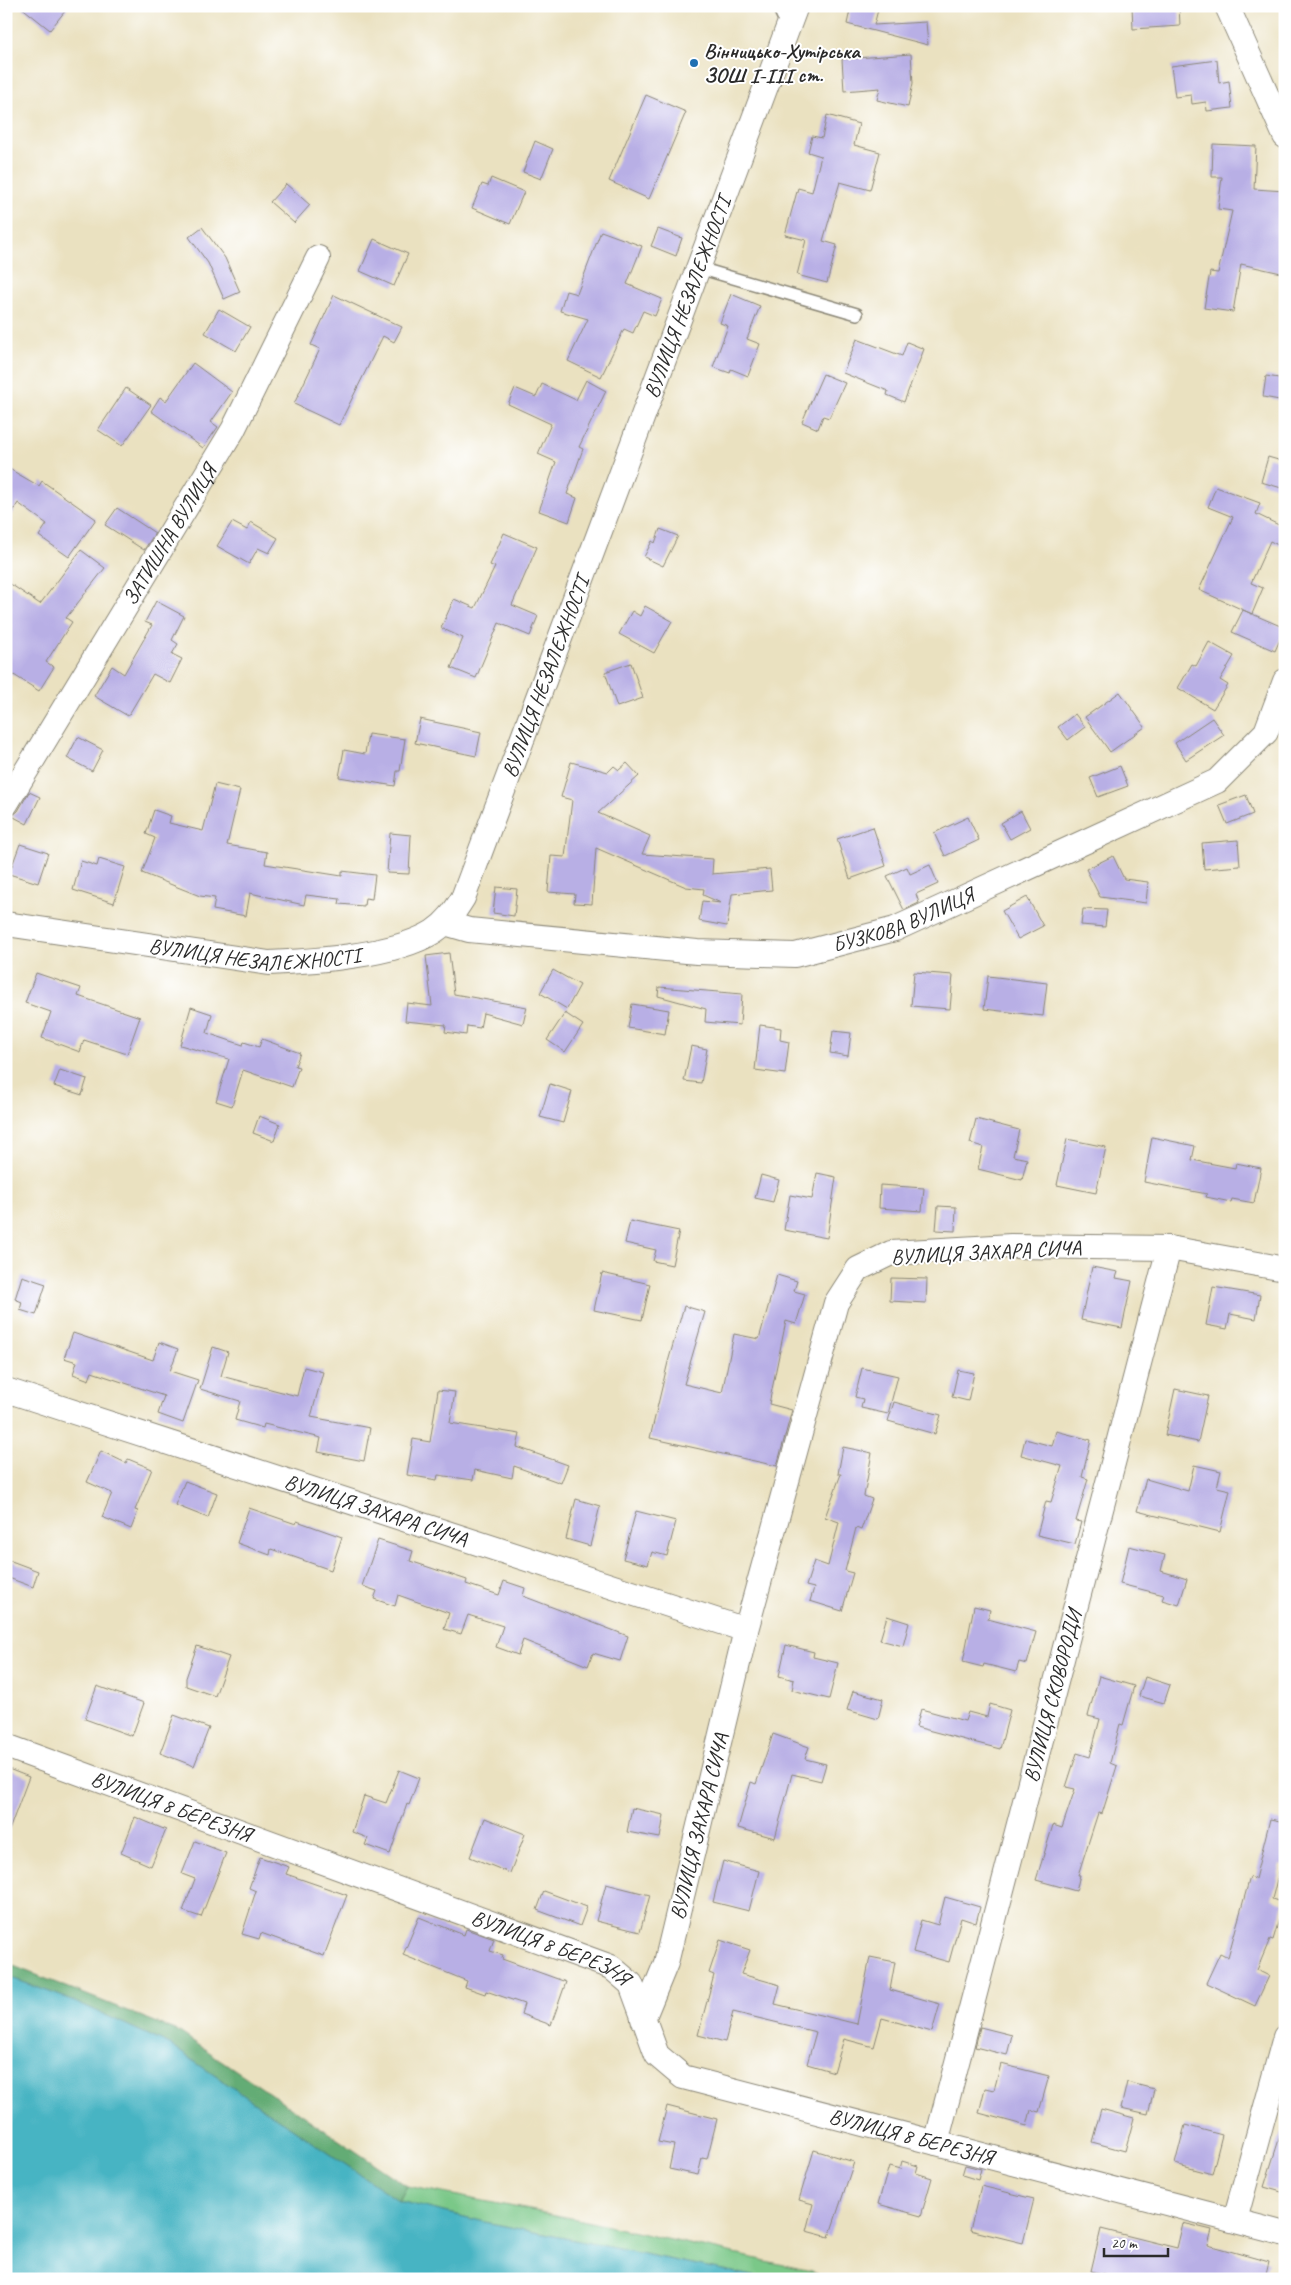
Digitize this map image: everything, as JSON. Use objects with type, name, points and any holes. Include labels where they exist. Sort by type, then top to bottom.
[{"type":"street","name":"ВУЛИЦЯ НЕЗАЛЕЖНОСТІ","points":[[6,924],[269,963],[303,961],[401,946],[421,938],[445,923],[463,898],[796,6]]},
{"type":"street","points":[[1228,6],[1285,136]]},
{"type":"street","name":"ЗАТИШНА ВУЛИЦЯ","points":[[6,804],[233,430],[318,258]]},
{"type":"street","name":"БУЗКОВА ВУЛИЦЯ","points":[[445,923],[469,930],[687,951],[795,955],[895,929],[1217,782],[1266,732],[1285,681]]},
{"type":"street","name":"ВУЛИЦЯ ЗАХАРА СИЧА","points":[[643,2019],[666,1963],[746,1630],[836,1303],[858,1269],[890,1253],[1011,1246],[1169,1248],[1285,1269]]},
{"type":"street","name":"ВУЛИЦЯ СКОВОРОДИ","points":[[936,2143],[1169,1248]]},
{"type":"street","name":"ВУЛИЦЯ ЗАХАРА СИЧА","points":[[6,1390],[746,1630]]},
{"type":"street","name":"ВУЛИЦЯ 8 БЕРЕЗНЯ","points":[[6,1746],[611,1968],[631,1984],[656,2055],[683,2077],[1285,2234]]},
{"type":"street","points":[[1235,2220],[1285,2037]]},
{"type":"lane","points":[[775,6],[779,9],[788,28]]},
{"type":"lane","points":[[699,268],[857,314]]},
{"type":"green space","points":[[6,1963],[178,2031],[407,2186],[399,2201],[170,2045],[77,2002],[6,1976]]},
{"type":"green space","points":[[407,2186],[581,2220],[811,2271],[825,2279],[767,2279],[485,2222],[399,2201]]},
{"type":"water","points":[[6,1976],[77,2002],[170,2045],[399,2201],[485,2222],[767,2279],[6,2279]]},
{"type":"building","points":[[20,6],[69,6],[50,30]]},
{"type":"building","points":[[851,6],[879,6],[874,25],[926,22],[928,45],[847,24]]},
{"type":"building","points":[[1132,6],[1179,6],[1180,26],[1133,29]]},
{"type":"building","points":[[911,54],[913,83],[908,107],[877,100],[880,88],[844,91],[842,59]]},
{"type":"building","points":[[1217,60],[1219,83],[1229,81],[1232,108],[1207,111],[1206,102],[1192,104],[1191,95],[1175,97],[1171,66]]},
{"type":"building","points":[[646,95],[686,112],[649,199],[609,181]]},
{"type":"building","points":[[827,115],[859,124],[854,145],[880,152],[870,190],[840,182],[823,241],[837,245],[827,283],[797,275],[806,240],[785,235],[798,188],[812,192],[821,156],[808,152],[812,136],[822,138]]},
{"type":"building","points":[[535,141],[553,149],[541,179],[523,172]]},
{"type":"building","points":[[1213,144],[1256,146],[1254,189],[1285,191],[1285,256],[1281,273],[1241,264],[1233,312],[1204,308],[1210,272],[1218,273],[1232,211],[1218,209],[1222,177],[1212,177]]},
{"type":"building","points":[[491,178],[524,192],[510,224],[472,208],[482,184],[488,186]]},
{"type":"building","points":[[286,184],[310,205],[294,223],[270,202]]},
{"type":"building","points":[[202,227],[225,258],[240,292],[224,299],[208,263],[189,237]]},
{"type":"building","points":[[658,229],[682,238],[676,256],[651,246]]},
{"type":"building","points":[[601,231],[642,246],[627,284],[662,299],[655,316],[643,311],[633,333],[624,329],[601,377],[568,361],[588,319],[560,311],[566,291],[577,294]]},
{"type":"building","points":[[374,239],[408,254],[394,286],[360,271]]},
{"type":"building","points":[[731,294],[760,306],[747,339],[760,344],[748,376],[731,369],[730,373],[713,367],[728,326],[720,323]]},
{"type":"building","points":[[334,295],[402,327],[394,342],[383,336],[339,425],[294,404],[320,349],[311,345]]},
{"type":"building","points":[[219,309],[250,327],[236,351],[205,333]]},
{"type":"building","points":[[857,339],[902,356],[907,342],[924,349],[904,402],[887,395],[888,391],[843,373]]},
{"type":"building","points":[[193,363],[232,392],[211,422],[218,427],[203,448],[151,411],[160,397],[166,401]]},
{"type":"building","points":[[823,374],[845,383],[829,418],[823,416],[818,429],[802,422]]},
{"type":"building","points":[[1266,376],[1285,379],[1285,401],[1263,397]]},
{"type":"building","points":[[586,380],[606,391],[579,447],[583,449],[567,494],[577,498],[569,522],[539,511],[556,462],[538,454],[551,424],[508,404],[515,388],[536,397],[542,384],[576,400]]},
{"type":"building","points":[[126,388],[151,405],[122,446],[98,430]]},
{"type":"building","points":[[1268,457],[1285,462],[1285,489],[1261,482]]},
{"type":"building","points":[[6,467],[39,486],[42,481],[96,519],[69,557],[39,536],[47,524],[18,503],[6,523]]},
{"type":"building","points":[[1216,487],[1260,503],[1256,514],[1285,528],[1285,534],[1280,546],[1270,541],[1251,583],[1263,588],[1252,614],[1199,590],[1233,517],[1208,507]]},
{"type":"building","points":[[117,508],[155,533],[144,550],[105,525]]},
{"type":"building","points":[[232,522],[247,530],[251,522],[278,538],[269,553],[258,548],[249,564],[217,546]]},
{"type":"building","points":[[660,529],[678,536],[663,566],[644,557],[652,541],[655,543]]},
{"type":"building","points":[[504,533],[537,547],[512,605],[538,616],[530,636],[499,623],[476,678],[451,668],[463,638],[441,628],[454,599],[475,608],[495,567],[490,565]]},
{"type":"building","points":[[81,550],[105,568],[66,618],[72,622],[46,662],[54,667],[39,691],[6,670],[6,581],[40,604]]},
{"type":"building","points":[[156,601],[184,616],[172,640],[178,644],[172,654],[182,659],[170,683],[153,674],[128,716],[94,696],[112,666],[124,674],[152,625],[145,622]]},
{"type":"building","points":[[645,606],[672,621],[654,653],[619,634],[632,611],[640,616]]},
{"type":"building","points":[[1243,610],[1285,628],[1275,651],[1232,632]]},
{"type":"building","points":[[1209,642],[1234,656],[1220,680],[1228,685],[1213,709],[1178,688],[1192,664],[1196,666]]},
{"type":"building","points":[[631,663],[643,698],[617,707],[605,672]]},
{"type":"building","points":[[1120,692],[1145,727],[1110,752],[1085,717]]},
{"type":"building","points":[[1075,714],[1085,727],[1068,740],[1058,727]]},
{"type":"building","points":[[1212,718],[1224,735],[1186,760],[1175,743]]},
{"type":"building","points":[[420,719],[481,732],[476,756],[415,743]]},
{"type":"building","points":[[368,734],[405,739],[400,771],[397,771],[395,786],[339,777],[344,750],[365,754]]},
{"type":"building","points":[[78,737],[103,750],[92,771],[67,758]]},
{"type":"building","points":[[571,762],[608,772],[614,766],[619,770],[627,763],[639,776],[598,813],[650,836],[642,854],[713,859],[712,874],[770,869],[772,890],[732,894],[727,926],[699,921],[702,901],[721,903],[703,895],[704,889],[686,887],[596,848],[592,904],[574,903],[575,894],[548,892],[551,856],[565,857],[572,800],[561,797]]},
{"type":"building","points":[[1120,766],[1128,786],[1098,797],[1090,778]]},
{"type":"building","points":[[215,784],[240,790],[227,845],[267,852],[265,864],[342,876],[342,871],[375,875],[372,899],[365,898],[364,906],[339,904],[340,899],[306,895],[304,905],[250,893],[246,916],[213,910],[215,898],[200,896],[142,873],[155,838],[146,834],[154,810],[171,816],[169,823],[203,831]]},
{"type":"building","points":[[29,792],[40,797],[27,824],[12,816],[18,811]]},
{"type":"building","points":[[1246,795],[1253,814],[1227,824],[1219,805]]},
{"type":"building","points":[[1021,811],[1030,828],[1010,839],[1001,823]]},
{"type":"building","points":[[968,817],[979,840],[945,856],[934,833]]},
{"type":"building","points":[[873,827],[886,866],[850,879],[837,839]]},
{"type":"building","points":[[390,833],[411,835],[409,874],[387,873]]},
{"type":"building","points":[[1238,840],[1240,866],[1204,869],[1202,843]]},
{"type":"building","points":[[20,844],[48,853],[38,883],[9,874]]},
{"type":"building","points":[[1113,856],[1124,879],[1148,882],[1146,903],[1100,897],[1086,869]]},
{"type":"building","points":[[99,859],[125,867],[114,903],[73,890],[81,861],[97,866]]},
{"type":"building","points":[[930,865],[938,884],[916,894],[919,903],[904,910],[887,876],[907,867],[910,874]]},
{"type":"building","points":[[496,887],[517,889],[514,916],[493,913]]},
{"type":"building","points":[[1027,897],[1043,926],[1018,939],[1002,911]]},
{"type":"building","points":[[1083,909],[1107,910],[1105,927],[1081,925]]},
{"type":"building","points":[[449,953],[454,994],[527,1007],[523,1024],[483,1013],[480,1028],[467,1026],[466,1035],[445,1032],[446,1025],[405,1021],[407,1003],[432,1006],[426,956]]},
{"type":"building","points":[[553,970],[580,985],[567,1009],[540,993]]},
{"type":"building","points":[[914,972],[953,975],[950,1009],[911,1006]]},
{"type":"building","points":[[36,973],[81,988],[78,996],[140,1017],[127,1054],[84,1040],[80,1052],[42,1038],[51,1012],[25,1003]]},
{"type":"building","points":[[988,976],[1047,983],[1043,1016],[984,1009]]},
{"type":"building","points":[[659,987],[742,994],[740,1025],[705,1022],[706,1009],[658,996]]},
{"type":"building","points":[[632,1004],[669,1010],[665,1034],[628,1028]]},
{"type":"building","points":[[191,1007],[212,1014],[207,1033],[243,1045],[244,1042],[259,1047],[262,1039],[300,1053],[295,1066],[299,1067],[292,1087],[243,1070],[232,1106],[216,1101],[229,1059],[180,1045]]},
{"type":"building","points":[[565,1013],[583,1025],[565,1052],[547,1040]]},
{"type":"building","points":[[760,1025],[781,1028],[780,1040],[789,1042],[785,1074],[755,1070]]},
{"type":"building","points":[[833,1031],[851,1033],[848,1056],[830,1053]]},
{"type":"building","points":[[691,1046],[707,1049],[701,1083],[684,1081]]},
{"type":"building","points":[[60,1070],[87,1079],[82,1095],[54,1086]]},
{"type":"building","points":[[550,1084],[572,1091],[563,1123],[540,1117]]},
{"type":"building","points":[[259,1116],[280,1124],[274,1141],[253,1133]]},
{"type":"building","points":[[976,1119],[1019,1130],[1013,1156],[1027,1159],[1022,1180],[978,1169],[983,1147],[970,1143]]},
{"type":"building","points":[[1152,1137],[1195,1146],[1192,1160],[1235,1168],[1236,1163],[1261,1168],[1254,1203],[1232,1199],[1231,1202],[1206,1197],[1207,1194],[1144,1182]]},
{"type":"building","points":[[1067,1139],[1106,1147],[1096,1193],[1057,1185]]},
{"type":"building","points":[[817,1173],[836,1177],[827,1238],[784,1230],[790,1195],[812,1199]]},
{"type":"building","points":[[761,1175],[779,1180],[773,1202],[755,1198]]},
{"type":"building","points":[[880,1185],[924,1188],[922,1211],[879,1208]]},
{"type":"building","points":[[938,1206],[956,1207],[955,1231],[936,1230]]},
{"type":"building","points":[[630,1221],[679,1231],[672,1265],[653,1261],[656,1250],[625,1243]]},
{"type":"building","points":[[1092,1267],[1118,1272],[1116,1278],[1132,1281],[1122,1328],[1081,1320]]},
{"type":"building","points":[[602,1273],[650,1284],[642,1320],[594,1310]]},
{"type":"building","points":[[777,1275],[797,1281],[794,1291],[805,1294],[796,1324],[786,1321],[769,1404],[792,1410],[777,1466],[650,1438],[668,1362],[684,1306],[705,1312],[684,1384],[722,1393],[734,1334],[759,1339]]},
{"type":"building","points":[[22,1276],[46,1284],[36,1315],[20,1310],[22,1302],[15,1299]]},
{"type":"building","points":[[891,1278],[927,1279],[926,1303],[890,1301]]},
{"type":"building","points":[[1213,1287],[1260,1295],[1256,1319],[1230,1314],[1227,1329],[1206,1325]]},
{"type":"building","points":[[73,1333],[153,1360],[159,1342],[178,1349],[170,1371],[198,1380],[183,1423],[158,1414],[164,1396],[92,1372],[89,1380],[73,1374],[77,1362],[64,1358]]},
{"type":"building","points":[[213,1347],[228,1352],[221,1376],[297,1396],[304,1367],[323,1372],[311,1417],[370,1428],[364,1461],[318,1452],[321,1438],[264,1424],[263,1428],[235,1420],[240,1401],[200,1389]]},
{"type":"building","points":[[862,1368],[898,1376],[888,1414],[861,1408],[863,1399],[855,1397]]},
{"type":"building","points":[[958,1370],[974,1373],[968,1401],[952,1397]]},
{"type":"building","points":[[1175,1389],[1208,1396],[1198,1442],[1165,1435]]},
{"type":"building","points":[[438,1390],[455,1392],[450,1423],[520,1434],[517,1447],[568,1465],[561,1483],[514,1466],[512,1478],[475,1470],[473,1480],[438,1475],[437,1480],[407,1475],[413,1439],[430,1442]]},
{"type":"building","points":[[894,1402],[941,1415],[935,1434],[888,1421]]},
{"type":"building","points":[[1056,1431],[1091,1440],[1082,1477],[1088,1479],[1076,1521],[1081,1522],[1075,1544],[1037,1535],[1046,1501],[1051,1502],[1062,1466],[1021,1455],[1025,1439],[1052,1446]]},
{"type":"building","points":[[843,1447],[872,1453],[864,1496],[872,1499],[861,1530],[856,1528],[845,1571],[853,1573],[842,1611],[810,1601],[814,1588],[806,1586],[814,1561],[828,1566],[839,1522],[825,1517],[841,1474],[838,1474]]},
{"type":"building","points":[[101,1451],[126,1463],[128,1459],[152,1469],[135,1510],[138,1511],[131,1529],[102,1517],[112,1493],[87,1482]]},
{"type":"building","points":[[1194,1465],[1221,1471],[1217,1487],[1230,1490],[1220,1532],[1137,1511],[1146,1479],[1188,1491]]},
{"type":"building","points":[[185,1481],[217,1493],[208,1518],[175,1505]]},
{"type":"building","points":[[576,1499],[600,1506],[590,1546],[566,1539]]},
{"type":"building","points":[[249,1508],[296,1524],[297,1521],[342,1537],[331,1570],[271,1549],[270,1555],[237,1543]]},
{"type":"building","points":[[636,1511],[676,1521],[667,1556],[652,1552],[648,1565],[623,1559]]},
{"type":"building","points":[[378,1540],[413,1551],[410,1561],[467,1580],[466,1584],[499,1595],[504,1581],[525,1588],[523,1596],[628,1636],[620,1661],[593,1653],[588,1666],[523,1640],[518,1655],[496,1647],[503,1626],[468,1615],[461,1634],[444,1629],[449,1613],[398,1595],[395,1606],[374,1599],[377,1591],[362,1586]]},
{"type":"building","points":[[1129,1546],[1165,1555],[1161,1571],[1187,1579],[1179,1605],[1162,1600],[1164,1595],[1120,1584]]},
{"type":"building","points":[[6,1559],[38,1571],[33,1587],[6,1577]]},
{"type":"building","points":[[974,1606],[990,1610],[988,1619],[1036,1632],[1027,1664],[1019,1662],[1016,1672],[984,1664],[983,1667],[963,1662]]},
{"type":"building","points":[[887,1616],[909,1623],[903,1646],[880,1640]]},
{"type":"building","points":[[786,1645],[814,1652],[813,1657],[838,1663],[829,1699],[792,1690],[794,1680],[779,1676]]},
{"type":"building","points":[[197,1646],[229,1657],[215,1696],[186,1686],[186,1678]]},
{"type":"building","points":[[1099,1676],[1134,1686],[1123,1725],[1120,1724],[1110,1763],[1117,1766],[1102,1814],[1098,1813],[1078,1875],[1080,1875],[1076,1891],[1036,1880],[1053,1825],[1062,1828],[1075,1789],[1066,1787],[1077,1753],[1090,1757],[1100,1719],[1088,1716]]},
{"type":"building","points":[[1145,1677],[1170,1685],[1164,1703],[1139,1696]]},
{"type":"building","points":[[97,1686],[144,1703],[132,1736],[85,1719]]},
{"type":"building","points":[[853,1691],[883,1699],[878,1719],[847,1710]]},
{"type":"building","points":[[990,1704],[1010,1710],[1000,1749],[916,1727],[921,1709],[965,1721],[968,1712],[987,1717]]},
{"type":"building","points":[[174,1715],[209,1728],[194,1766],[160,1753]]},
{"type":"building","points":[[773,1734],[809,1747],[805,1759],[826,1764],[821,1781],[792,1774],[775,1838],[738,1828],[751,1782],[756,1784]]},
{"type":"building","points":[[6,1768],[29,1777],[8,1833],[6,1833]]},
{"type":"building","points":[[399,1770],[419,1778],[409,1805],[407,1804],[390,1854],[365,1845],[368,1838],[352,1832],[364,1796],[386,1803]]},
{"type":"building","points":[[632,1808],[664,1815],[660,1838],[627,1832]]},
{"type":"building","points":[[135,1817],[166,1830],[151,1866],[121,1853]]},
{"type":"building","points":[[485,1818],[525,1834],[510,1873],[470,1857]]},
{"type":"building","points":[[1270,1819],[1285,1822],[1285,1865],[1281,1864],[1272,1899],[1284,1903],[1273,1940],[1270,1939],[1257,1970],[1269,1976],[1255,2006],[1206,1983],[1220,1953],[1228,1957],[1250,1877],[1255,1879]]},
{"type":"building","points":[[195,1841],[226,1853],[201,1917],[183,1911],[195,1879],[182,1874]]},
{"type":"building","points":[[260,1857],[289,1867],[286,1874],[347,1895],[324,1956],[261,1933],[259,1939],[242,1934],[256,1891],[249,1888]]},
{"type":"building","points":[[723,1861],[759,1871],[749,1911],[713,1902]]},
{"type":"building","points":[[606,1884],[650,1895],[640,1932],[596,1921]]},
{"type":"building","points":[[544,1891],[587,1907],[580,1926],[537,1910]]},
{"type":"building","points":[[945,1897],[980,1907],[976,1923],[961,1918],[949,1962],[913,1952],[921,1920],[938,1925]]},
{"type":"building","points":[[419,1917],[464,1935],[466,1929],[494,1939],[490,1951],[503,1955],[502,1959],[566,1982],[551,2025],[521,2014],[524,2004],[486,1991],[485,1994],[465,1987],[467,1981],[403,1955]]},
{"type":"building","points":[[720,1940],[750,1950],[741,1974],[780,1985],[775,2004],[857,2024],[870,1957],[895,1962],[890,1990],[940,2004],[932,2032],[882,2018],[874,2047],[844,2039],[834,2072],[807,2064],[816,2032],[733,2012],[725,2042],[698,2035],[714,1975],[709,1973]]},
{"type":"building","points":[[980,2027],[1012,2035],[1007,2055],[975,2047]]},
{"type":"building","points":[[1001,2064],[1049,2076],[1039,2112],[1031,2110],[1027,2126],[979,2113],[985,2088],[994,2090]]},
{"type":"building","points":[[1127,2082],[1154,2089],[1148,2114],[1121,2108]]},
{"type":"building","points":[[667,2106],[717,2119],[707,2159],[702,2158],[698,2175],[669,2169],[674,2145],[658,2142]]},
{"type":"building","points":[[1101,2109],[1134,2118],[1125,2151],[1092,2142]]},
{"type":"building","points":[[1185,2125],[1222,2135],[1212,2174],[1175,2164]]},
{"type":"building","points":[[1281,2133],[1285,2134],[1285,2193],[1264,2187]]},
{"type":"building","points":[[814,2150],[854,2162],[829,2237],[806,2231],[813,2204],[799,2200]]},
{"type":"building","points":[[902,2161],[918,2166],[916,2173],[932,2178],[921,2216],[878,2204],[889,2166],[900,2169]]},
{"type":"building","points":[[965,2165],[981,2169],[978,2180],[962,2175]]},
{"type":"building","points":[[981,2186],[1034,2199],[1023,2243],[970,2230]]},
{"type":"building","points":[[1183,2223],[1212,2230],[1208,2245],[1269,2262],[1265,2279],[1124,2279],[1091,2271],[1101,2229],[1177,2248]]},
{"type":"place","name":"Вінницько-Хутірська ЗОШ І-ІІІ ст.","points":[[694,63]]}]
